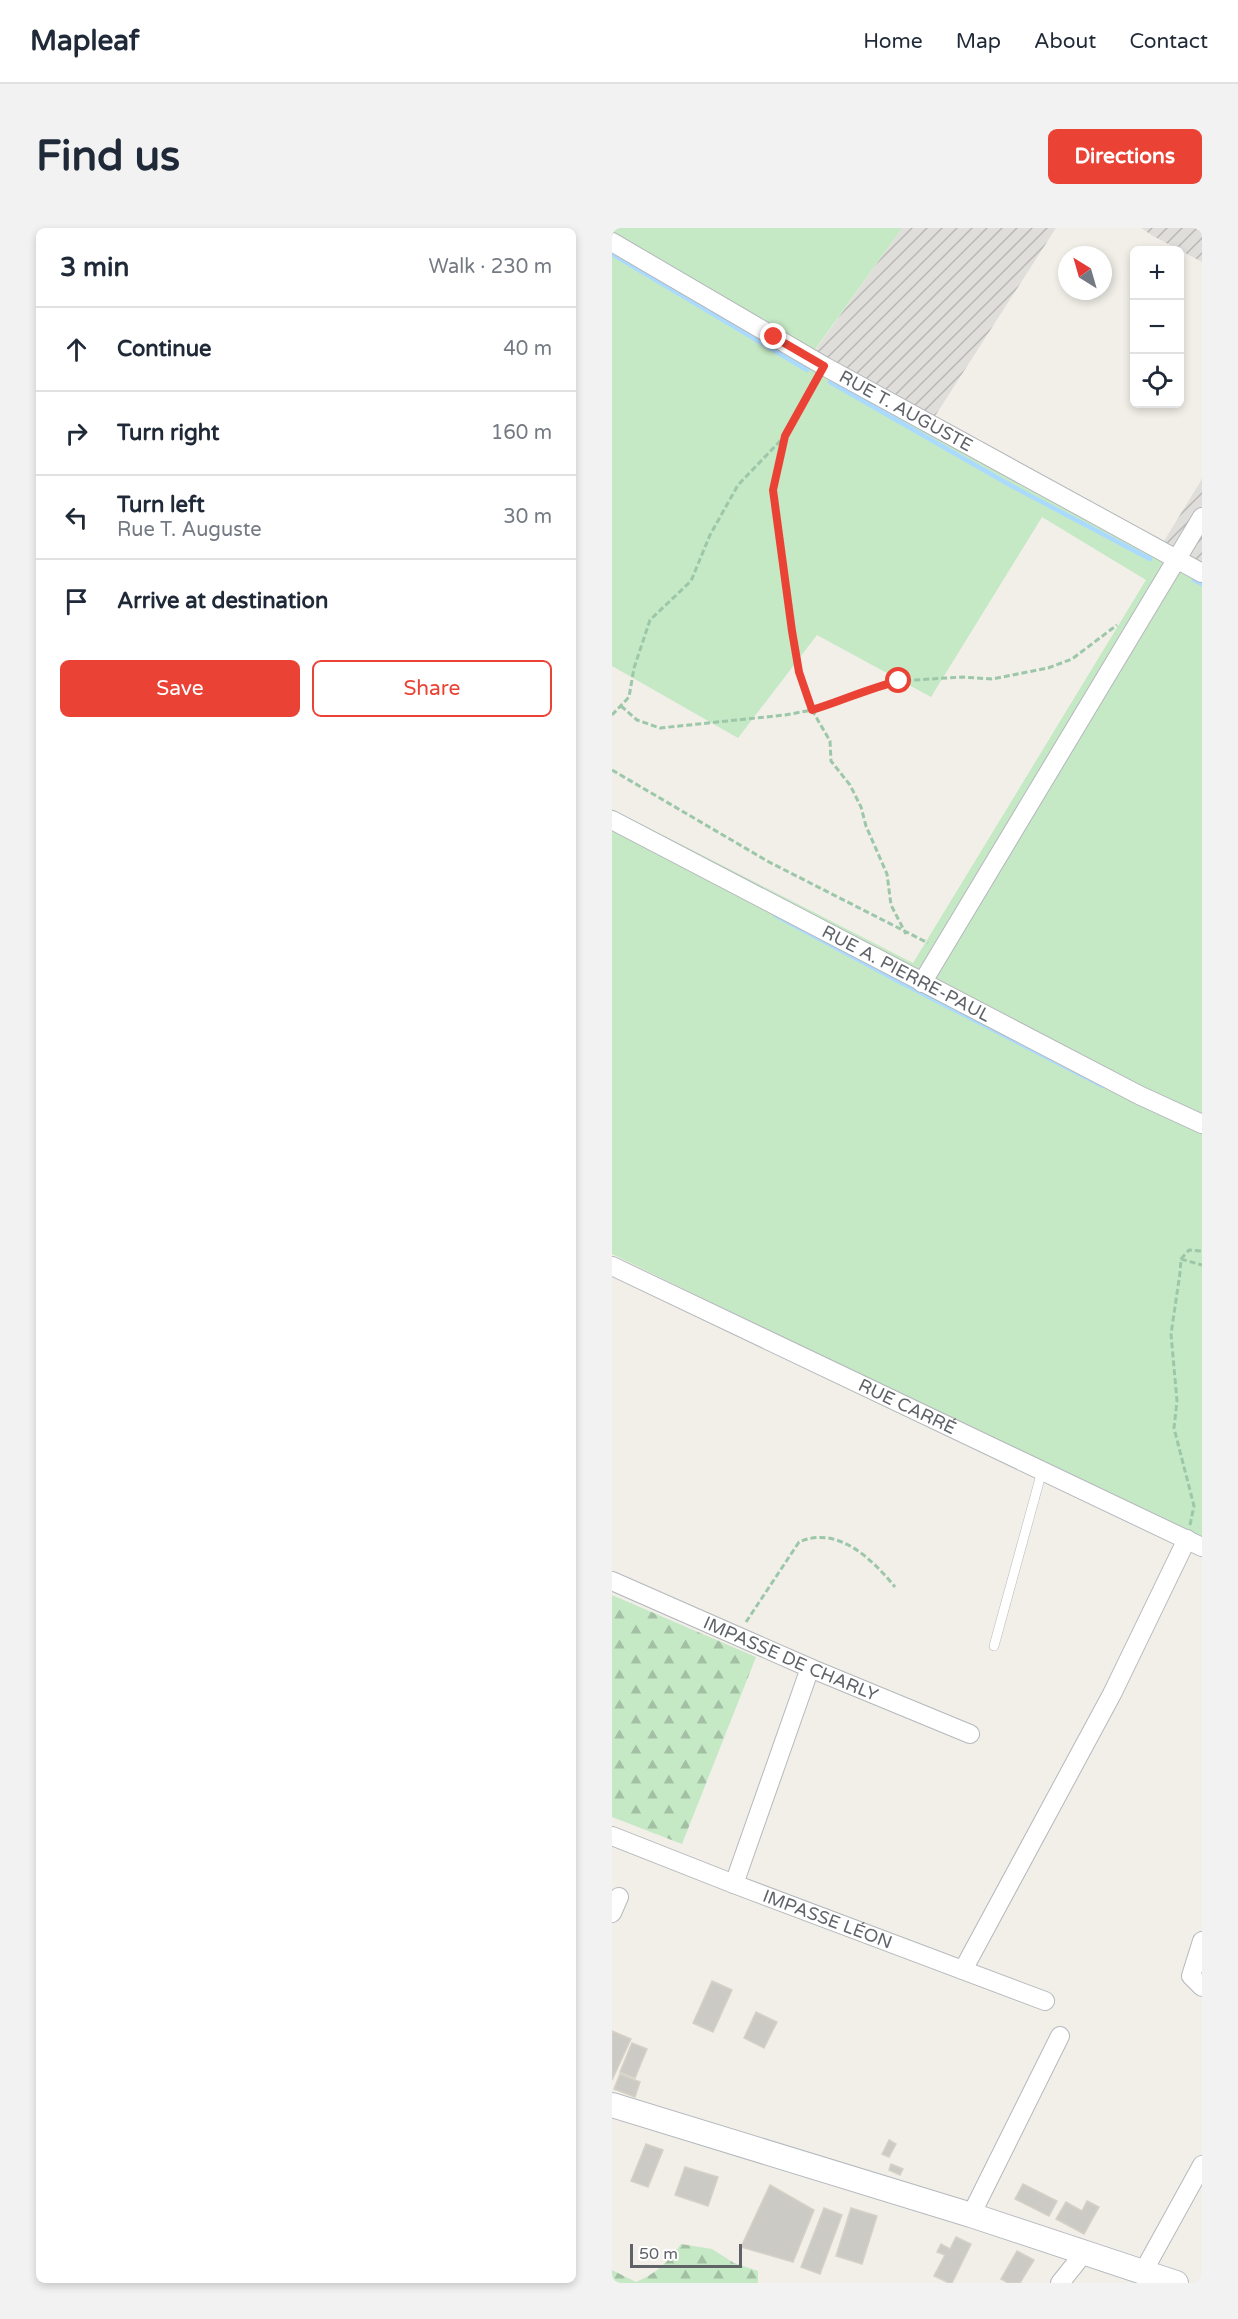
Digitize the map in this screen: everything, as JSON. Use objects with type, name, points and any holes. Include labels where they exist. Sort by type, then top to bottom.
[{"type":"main road","points":[[612,2105],[971,2215],[1176,2283]]},
{"type":"street","name":"RUE T. AUGUSTE","points":[[612,242],[824,366],[1202,573]]},
{"type":"street","points":[[922,983],[944,950],[1202,517]]},
{"type":"street","name":"RUE A. PIERRE-PAUL","points":[[612,820],[1138,1095],[1202,1124]]},
{"type":"street","name":"RUE CARRÉ","points":[[612,1266],[1195,1543]]},
{"type":"street","points":[[963,1970],[1195,1543]]},
{"type":"street","name":"IMPASSE DE CHARLY","points":[[612,1581],[810,1668],[970,1734]]},
{"type":"street","points":[[734,1884],[810,1668]]},
{"type":"street","name":"IMPASSE LÉON","points":[[612,1836],[1045,2001]]},
{"type":"street","points":[[1202,1941],[1191,1976],[1202,1988]]},
{"type":"street","points":[[971,2215],[1060,2036]]},
{"type":"street","points":[[1143,2272],[1202,2165]]},
{"type":"street","points":[[1060,2283],[1084,2253]]},
{"type":"lane","points":[[994,1646],[1042,1471]]},
{"type":"path","points":[[612,715],[629,697],[634,668],[650,620],[691,581],[710,535],[738,485],[785,436],[824,366]]},
{"type":"path","points":[[785,436],[773,490],[799,672],[812,710],[830,741],[831,761],[850,785],[861,807],[866,826],[887,874],[891,905],[906,934]]},
{"type":"path","points":[[621,706],[637,720],[660,728],[741,721],[812,710],[848,699],[872,688],[899,681],[962,677],[992,679],[1048,669],[1072,659],[1119,624]]},
{"type":"path","points":[[612,770],[769,862],[906,934],[944,950]]},
{"type":"path","points":[[1195,1543],[1194,1506],[1174,1428],[1177,1401],[1171,1334],[1180,1259],[1189,1250],[1202,1251]]},
{"type":"path","points":[[1180,1259],[1202,1265]]},
{"type":"path","points":[[737,1636],[800,1542],[811,1537],[827,1537],[862,1553],[877,1565],[895,1587]]},
{"type":"shaded area","points":[[902,228],[1056,228],[935,416],[1164,541],[1202,479],[1202,565],[814,352]]},
{"type":"shaded area","points":[[1141,228],[1202,228],[1202,262],[1184,252],[1184,246],[1172,246]]},
{"type":"green space","points":[[612,228],[902,228],[814,351],[1202,565],[1202,1541],[612,1254],[612,809],[913,963],[1146,580],[1042,517],[931,697],[817,635],[738,738],[612,666]]},
{"type":"green space","points":[[612,1595],[756,1657],[682,1844],[612,1817]]},
{"type":"green space","points":[[681,2244],[712,2249],[734,2263],[758,2271],[758,2283],[612,2283],[612,2270],[636,2282],[650,2275],[667,2261]]},
{"type":"building","points":[[712,1981],[732,1990],[713,2032],[693,2023]]},
{"type":"building","points":[[756,2012],[777,2022],[764,2048],[744,2038]]},
{"type":"building","points":[[612,2031],[631,2039],[612,2080]]},
{"type":"building","points":[[632,2043],[647,2049],[635,2078],[620,2072]]},
{"type":"building","points":[[620,2074],[640,2082],[635,2097],[614,2089]]},
{"type":"building","points":[[889,2140],[896,2144],[889,2157],[882,2154]]},
{"type":"building","points":[[646,2144],[663,2150],[648,2187],[631,2181]]},
{"type":"building","points":[[891,2164],[903,2169],[900,2175],[889,2170]]},
{"type":"building","points":[[685,2167],[718,2177],[708,2206],[675,2195]]},
{"type":"building","points":[[1023,2184],[1057,2201],[1049,2216],[1015,2199]]},
{"type":"building","points":[[770,2185],[814,2210],[793,2262],[741,2247]]},
{"type":"building","points":[[1087,2201],[1099,2207],[1084,2234],[1056,2219],[1066,2202],[1082,2211]]},
{"type":"building","points":[[824,2208],[842,2215],[820,2274],[801,2267]]},
{"type":"building","points":[[851,2208],[877,2216],[862,2264],[836,2256]]},
{"type":"building","points":[[956,2237],[971,2244],[952,2283],[949,2283],[934,2276],[945,2255],[937,2252],[941,2244],[950,2249]]},
{"type":"building","points":[[1017,2251],[1034,2260],[1020,2283],[1008,2283],[1001,2279]]},
{"type":"waterway","points":[[612,254],[807,370]]},
{"type":"waterway","points":[[830,382],[1010,485],[1150,559]]},
{"type":"waterway","points":[[1194,580],[1202,584]]},
{"type":"waterway","points":[[775,915],[1103,1086]]},
{"type":"route","points":[[774,337],[824,366],[785,436],[773,490],[799,672],[812,710],[848,699],[872,688],[899,681]]}]
